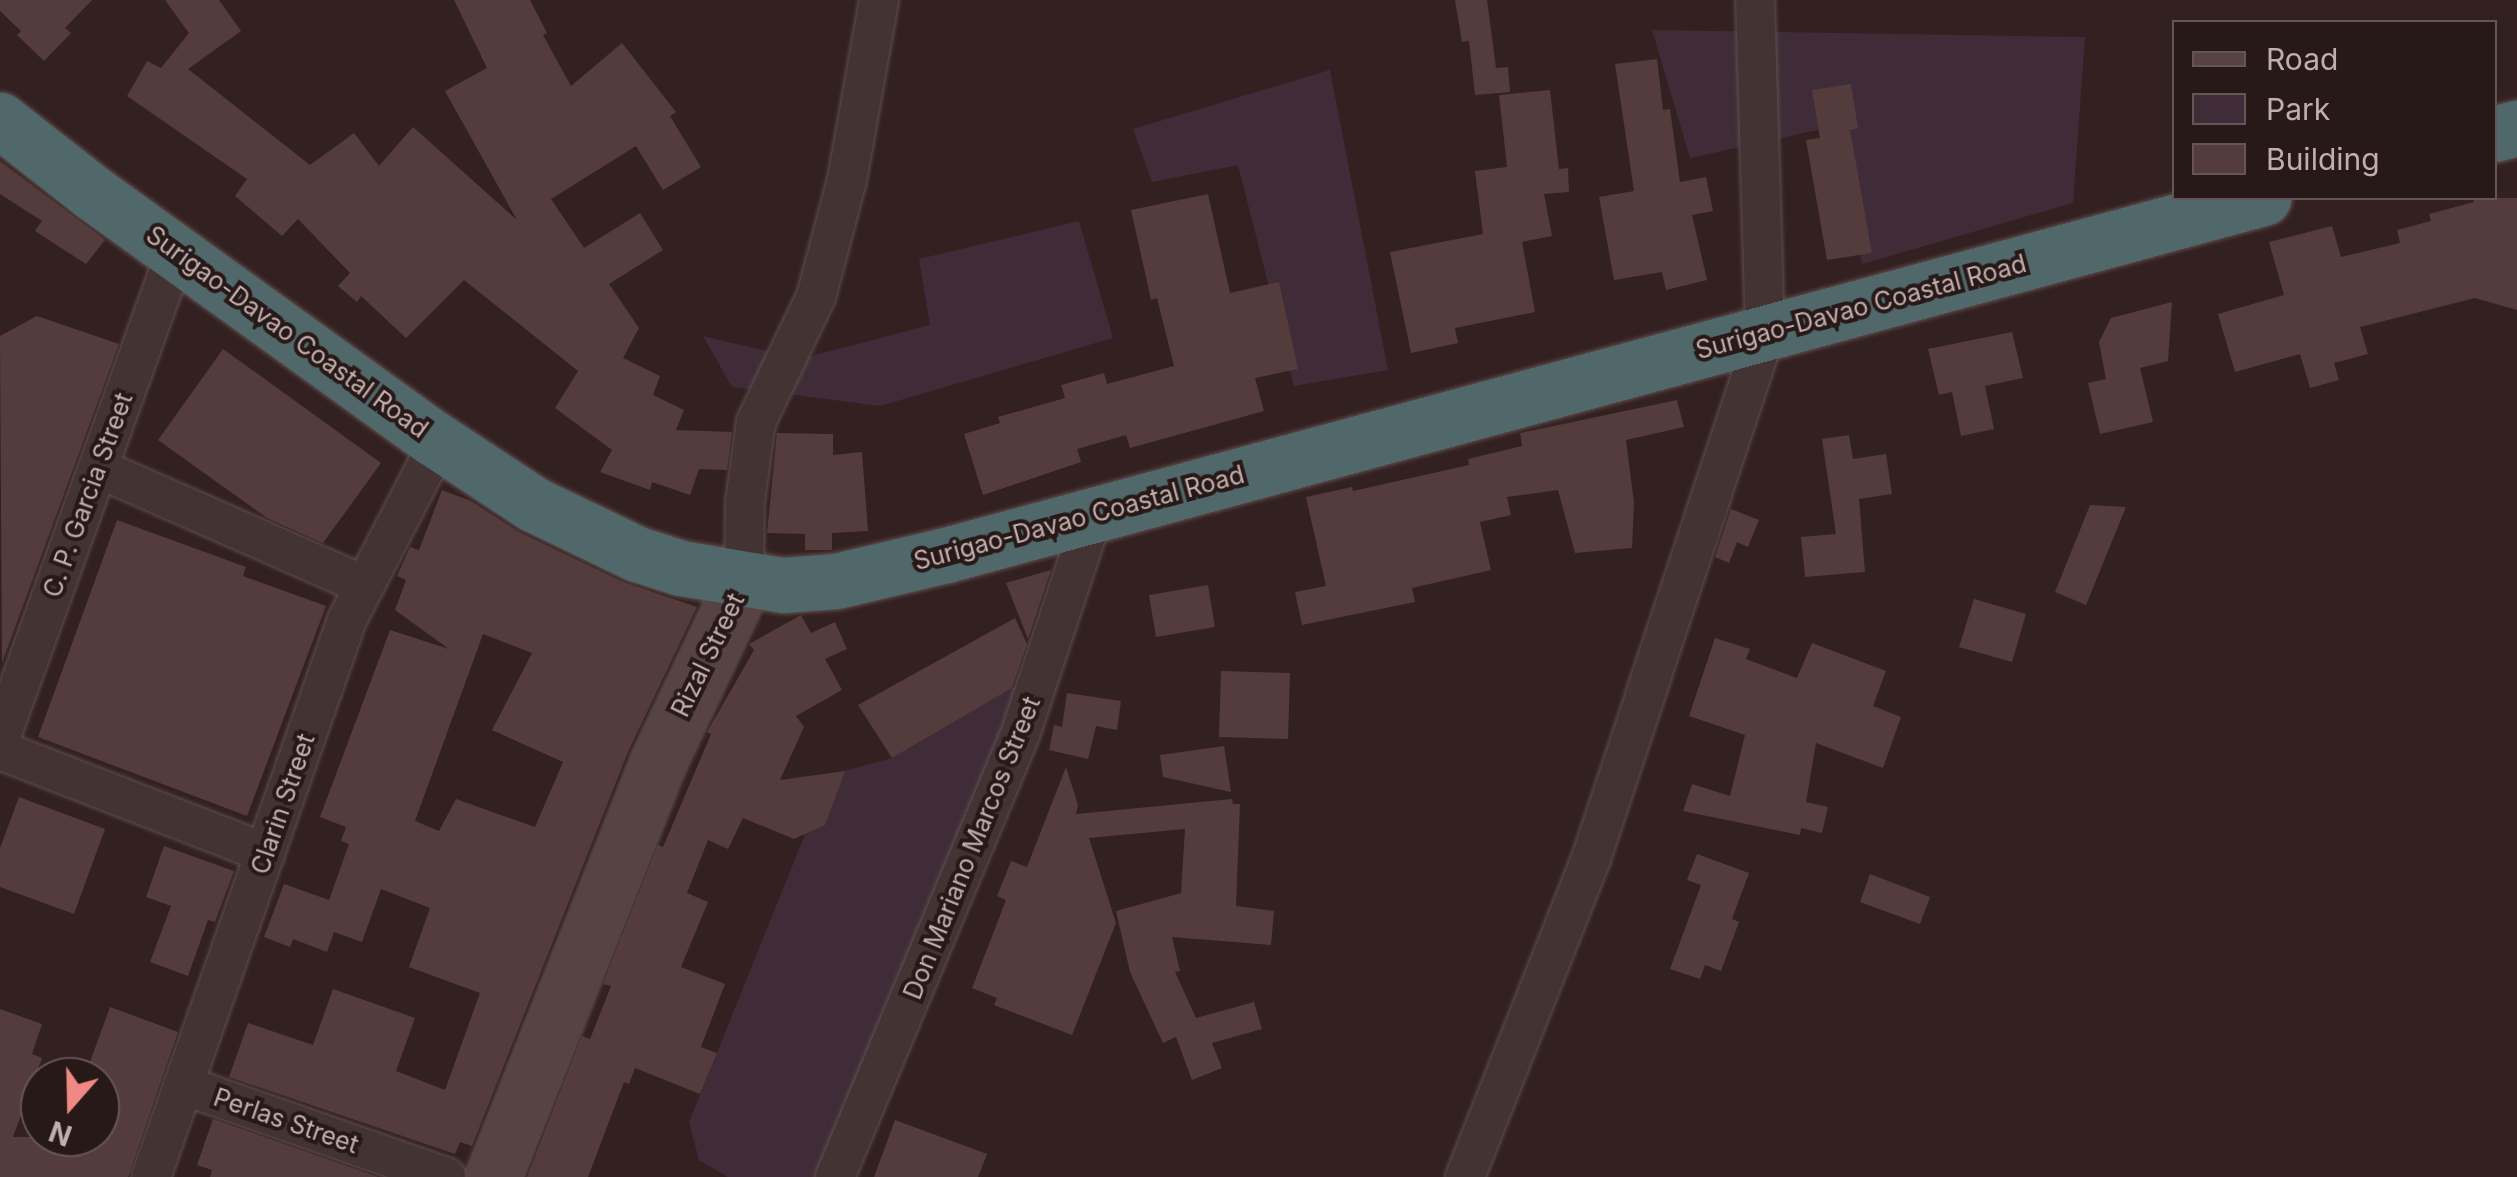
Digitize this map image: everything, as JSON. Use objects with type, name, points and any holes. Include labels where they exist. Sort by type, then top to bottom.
[{"type":"highway","name":"Surigao-Davao Coastal Road","points":[[0,120],[439,442],[533,504],[594,536],[681,568],[783,585],[864,576],[2256,200]]},
{"type":"street","name":"Rizal Street","points":[[493,1177],[650,783],[744,581],[745,502],[756,422],[816,297],[847,180],[879,0]]},
{"type":"street","points":[[1466,1177],[1591,859],[1765,334],[1755,0]]},
{"type":"street","name":"C. P. Garcia Street","points":[[0,739],[176,252]]},
{"type":"street","name":"Clarin Street","points":[[151,1177],[363,585],[439,442]]},
{"type":"street","points":[[98,468],[363,585]]},
{"type":"street","name":"Don Mariano Marcos Street","points":[[836,1177],[1021,732],[1094,513]]},
{"type":"street","points":[[0,750],[266,854]]},
{"type":"street","name":"Perlas Street","points":[[183,1085],[446,1177]]},
{"type":"green space","points":[[1652,30],[2085,37],[2073,203],[1862,264],[1840,125],[1690,158]]},
{"type":"green space","points":[[1330,70],[1388,370],[1294,386],[1238,165],[1152,182],[1133,129]]},
{"type":"green space","points":[[1079,221],[1113,338],[880,406],[732,387],[703,336],[800,359],[930,325],[919,259]]},
{"type":"green space","points":[[1019,684],[1019,700],[821,1177],[728,1177],[699,1160],[689,1122],[829,775],[892,758]]},
{"type":"building","points":[[0,0],[92,0],[65,28],[71,33],[44,61],[17,35],[21,31],[0,11]]},
{"type":"building","points":[[165,0],[219,0],[241,31],[188,69],[310,165],[354,133],[379,166],[413,127],[517,220],[445,91],[487,68],[454,0],[530,0],[547,33],[543,35],[571,86],[622,43],[676,112],[670,116],[701,167],[663,190],[636,146],[551,199],[584,248],[640,213],[663,250],[609,284],[639,328],[623,358],[660,376],[653,395],[684,410],[676,430],[732,432],[727,470],[699,469],[690,495],[652,482],[650,490],[600,472],[612,450],[555,408],[578,371],[464,280],[406,338],[361,296],[357,302],[338,286],[350,273],[298,219],[282,236],[235,196],[247,179],[127,96],[147,61],[161,68],[189,33]]},
{"type":"building","points":[[1455,0],[1487,0],[1496,68],[1508,67],[1510,92],[1475,95],[1469,41],[1462,42]]},
{"type":"building","points":[[1657,59],[1663,110],[1670,109],[1680,182],[1706,177],[1713,211],[1692,215],[1707,280],[1666,290],[1662,272],[1614,280],[1599,197],[1634,191],[1615,64]]},
{"type":"building","points":[[1851,84],[1858,128],[1850,130],[1872,253],[1827,260],[1806,140],[1820,138],[1812,90]]},
{"type":"building","points":[[1550,90],[1559,169],[1568,168],[1569,192],[1544,194],[1552,236],[1522,242],[1535,312],[1455,328],[1458,343],[1411,353],[1390,252],[1483,234],[1475,171],[1507,167],[1499,95]]},
{"type":"building","points":[[0,161],[105,240],[86,264],[35,231],[42,221],[0,194]]},
{"type":"building","points":[[1208,194],[1230,293],[1279,282],[1298,369],[1255,378],[1264,411],[1130,448],[1126,435],[1077,449],[1081,462],[983,495],[964,434],[1000,423],[998,417],[1065,398],[1061,385],[1104,373],[1107,384],[1174,366],[1157,298],[1151,300],[1131,210]]},
{"type":"building","points":[[2517,198],[2517,310],[2475,298],[2360,327],[2368,354],[2334,363],[2339,380],[2310,388],[2300,354],[2235,372],[2218,314],[2284,295],[2269,242],[2332,226],[2341,257],[2400,243],[2397,230],[2431,221],[2429,214],[2474,202]]},
{"type":"building","points":[[2172,302],[2168,361],[2140,368],[2153,422],[2100,434],[2088,383],[2106,379],[2099,342],[2111,318]]},
{"type":"building","points":[[37,316],[119,344],[2,663],[0,336]]},
{"type":"building","points":[[2012,332],[2023,378],[1985,386],[1994,429],[1961,436],[1952,392],[1939,395],[1928,349]]},
{"type":"building","points":[[223,349],[381,463],[323,543],[267,518],[158,440]]},
{"type":"building","points":[[1677,400],[1684,427],[1626,440],[1634,503],[1632,548],[1575,553],[1558,490],[1507,497],[1511,515],[1480,522],[1491,570],[1412,588],[1415,602],[1302,625],[1295,592],[1326,586],[1306,497],[1352,487],[1353,491],[1469,465],[1468,459],[1522,446],[1520,433]]},
{"type":"building","points":[[777,433],[833,434],[833,455],[862,452],[868,531],[832,533],[832,550],[805,550],[805,534],[767,533]]},
{"type":"building","points":[[1849,435],[1853,459],[1886,454],[1892,494],[1859,499],[1865,572],[1805,577],[1801,537],[1836,534],[1822,439]]},
{"type":"building","points":[[442,490],[471,501],[519,532],[623,582],[697,607],[628,752],[472,1146],[460,1142],[455,1154],[229,1077],[248,1023],[313,1045],[333,989],[415,1018],[396,1071],[445,1090],[480,993],[409,967],[430,908],[381,889],[362,942],[334,932],[327,952],[293,939],[290,947],[264,937],[284,884],[329,900],[349,844],[341,841],[346,827],[320,817],[390,630],[449,649],[395,610],[406,580],[397,576],[410,547],[419,550]],"holes":[[[483,634],[532,653],[492,730],[563,762],[535,827],[456,799],[439,831],[415,821]]]},
{"type":"building","points":[[2090,505],[2126,507],[2086,605],[2055,592]]},
{"type":"building","points":[[1731,509],[1759,520],[1748,547],[1737,542],[1729,563],[1715,557]]},
{"type":"building","points":[[117,520],[246,567],[243,576],[326,606],[247,816],[38,737]]},
{"type":"building","points":[[1051,570],[1028,639],[1006,583]]},
{"type":"building","points":[[1208,585],[1215,627],[1156,637],[1149,595]]},
{"type":"building","points":[[1974,599],[2026,614],[2012,662],[1959,647]]},
{"type":"building","points":[[801,615],[811,633],[835,622],[847,649],[825,659],[842,690],[796,716],[804,727],[780,780],[845,771],[825,825],[794,839],[743,818],[728,849],[708,840],[687,893],[708,902],[681,967],[725,984],[701,1047],[717,1053],[700,1094],[635,1068],[629,1084],[624,1082],[588,1177],[527,1177],[582,1036],[590,1039],[611,986],[603,984],[658,845],[663,847],[711,734],[707,732],[754,650],[749,644]]},
{"type":"building","points":[[1015,618],[1027,644],[1012,688],[892,758],[858,705]]},
{"type":"building","points":[[1715,638],[1750,649],[1746,659],[1797,678],[1812,643],[1886,671],[1873,706],[1901,717],[1883,768],[1816,743],[1806,802],[1828,807],[1822,833],[1801,828],[1800,835],[1683,811],[1692,784],[1730,796],[1745,735],[1689,716]]},
{"type":"building","points":[[1221,671],[1290,673],[1288,739],[1219,737]]},
{"type":"building","points":[[1067,693],[1121,701],[1117,730],[1096,726],[1088,759],[1049,750],[1054,725],[1062,727]]},
{"type":"building","points":[[1224,746],[1231,792],[1163,777],[1160,755]]},
{"type":"building","points":[[1066,767],[1078,805],[1076,814],[1232,799],[1233,804],[1240,804],[1236,906],[1274,911],[1271,945],[1172,937],[1180,971],[1175,972],[1196,1018],[1254,1002],[1262,1029],[1212,1043],[1222,1068],[1192,1080],[1176,1037],[1163,1043],[1130,972],[1116,911],[1181,893],[1185,829],[1089,838],[1116,923],[1072,1035],[994,1005],[997,998],[972,988],[1006,900],[997,896],[1011,861],[1027,867]]},
{"type":"building","points":[[19,797],[105,829],[74,914],[0,887],[0,848]]},
{"type":"building","points":[[164,846],[234,871],[215,922],[208,920],[188,976],[150,962],[171,906],[146,897]]},
{"type":"building","points":[[1697,854],[1749,873],[1732,919],[1739,922],[1721,971],[1705,965],[1700,979],[1670,969],[1701,885],[1687,880]]},
{"type":"building","points":[[1870,874],[1930,897],[1920,924],[1860,902]]},
{"type":"building","points":[[110,1007],[178,1032],[128,1177],[0,1177],[0,1009],[42,1024],[32,1054],[40,1057],[20,1057],[20,1118],[13,1137],[20,1137],[20,1157],[120,1157],[120,1057],[92,1057]]},
{"type":"building","points":[[213,1119],[378,1177],[210,1177],[212,1170],[197,1165]]},
{"type":"building","points":[[895,1120],[987,1154],[978,1177],[874,1177]]}]
